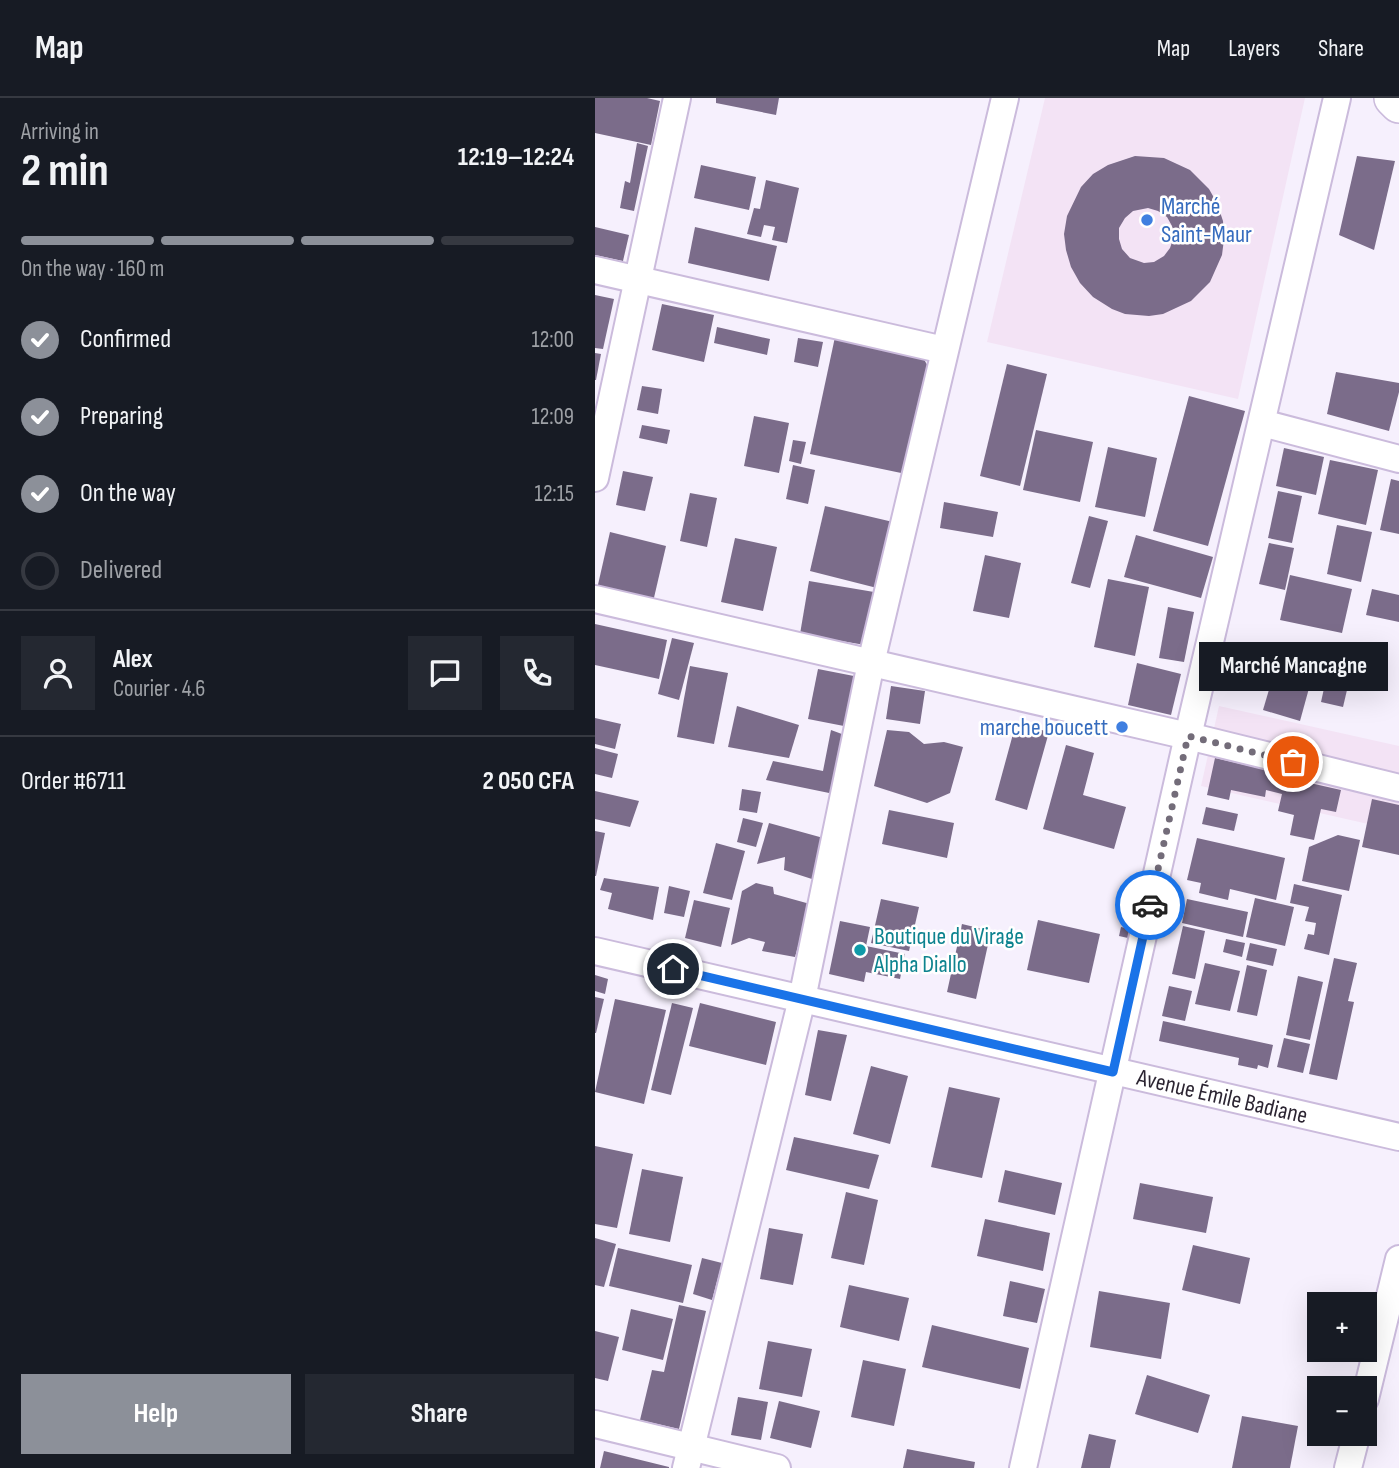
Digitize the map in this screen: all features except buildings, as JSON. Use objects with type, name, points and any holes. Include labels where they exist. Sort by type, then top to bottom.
[{"type":"main road","points":[[1393,98],[1399,104]]},
{"type":"street","points":[[595,478],[677,98]]},
{"type":"street","points":[[689,1458],[802,999],[871,663],[1005,98]]},
{"type":"street","points":[[1023,1468],[1188,736],[1338,98]]},
{"type":"street","points":[[595,270],[944,350]]},
{"type":"street","points":[[1262,423],[1399,459]]},
{"type":"street","points":[[595,599],[1188,736],[1399,789]]},
{"type":"street","name":"Avenue Émile Badiane","points":[[595,951],[1399,1137]]},
{"type":"street","points":[[1371,1376],[1399,1259]]},
{"type":"street","points":[[595,1424],[689,1458],[777,1468]]},
{"type":"street","points":[[1348,1468],[1354,1446]]},
{"type":"shaded area","name":"Marché Saint-Maur","points":[[1045,98],[1305,98],[1238,399],[987,342]]},
{"type":"shaded area","points":[[1219,706],[1399,746],[1399,831],[1201,786]]},
{"type":"way so far","points":[[1150,905],[1188,736],[1293,762]]},
{"type":"place","name":"Marché Saint-Maur","points":[[1147,220]]},
{"type":"place","name":"marche boucett","points":[[1122,727]]},
{"type":"place","name":"Marché Mancagne","points":[[1293,762]]},
{"type":"place","name":"Boutique du Virage Alpha Diallo","points":[[860,950]]},
{"type":"route","points":[[673,969],[1113,1072],[1150,905]]}]
